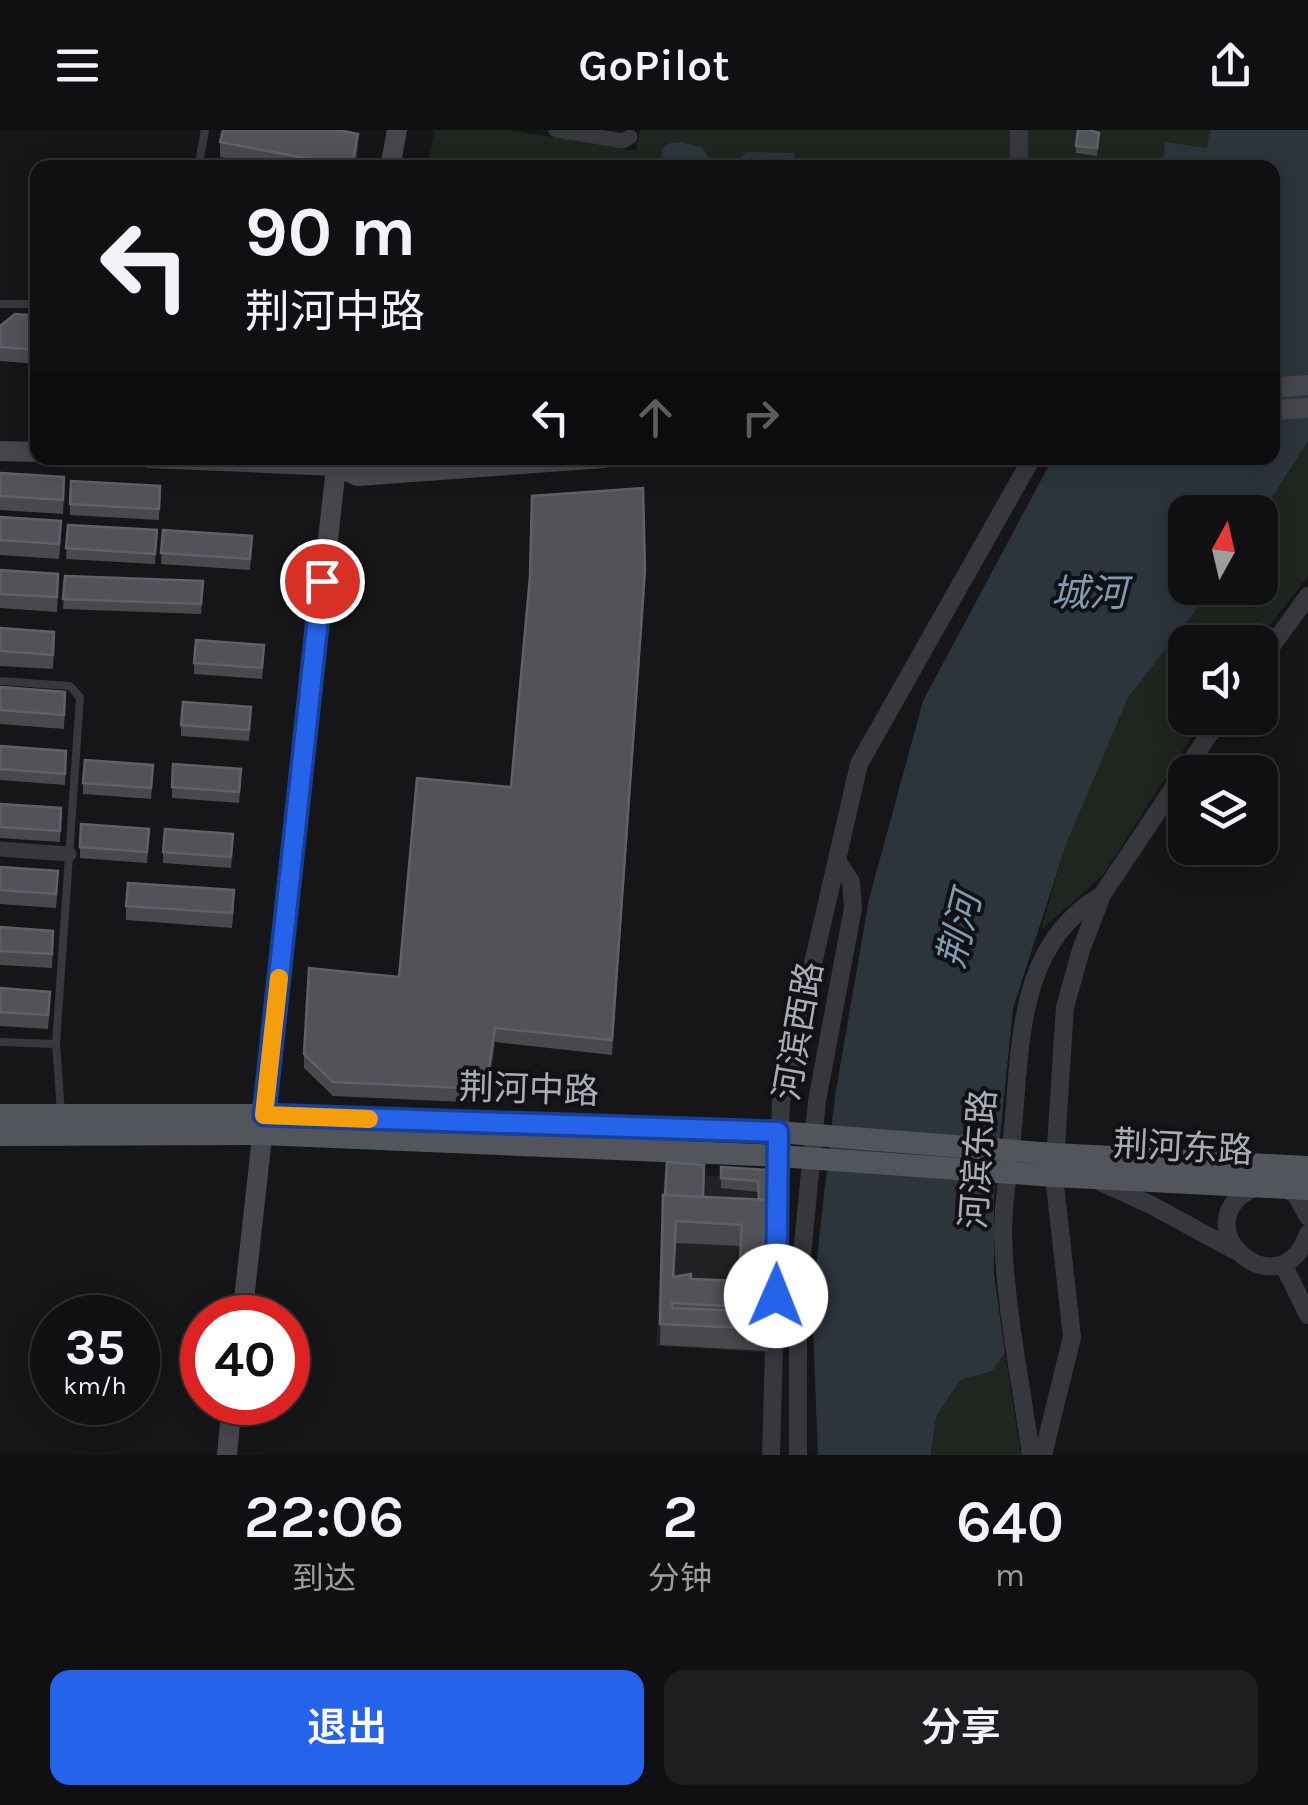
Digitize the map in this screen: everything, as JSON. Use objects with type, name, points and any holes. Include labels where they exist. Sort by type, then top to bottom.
[{"type":"main road","points":[[391,160],[397,130]]},
{"type":"main road","points":[[1280,388],[1308,386]]},
{"type":"main road","points":[[1280,410],[1308,408]]},
{"type":"main road","points":[[0,451],[30,452]]},
{"type":"main road","points":[[245,1295],[340,465]]},
{"type":"main road","points":[[346,465],[358,476],[508,465]]},
{"type":"main road","name":"荆河中路","points":[[0,1115],[263,1125],[778,1156],[1054,1165]]},
{"type":"main road","name":"荆河中路","points":[[0,1135],[263,1125],[778,1132],[1054,1165]]},
{"type":"main road","name":"荆河东路","points":[[1054,1165],[1308,1167]]},
{"type":"main road","name":"荆河东路","points":[[1054,1165],[1087,1176],[1308,1189]]},
{"type":"main road","points":[[227,1455],[230,1425]]},
{"type":"street","points":[[556,130],[624,141],[630,134]]},
{"type":"street","points":[[1019,130],[1019,160]]},
{"type":"street","name":"河滨西路","points":[[771,1455],[781,1102],[859,764],[1028,465]]},
{"type":"street","points":[[1278,637],[1308,596]]},
{"type":"street","name":"河滨东路","points":[[1043,1455],[1072,1337],[1054,1165],[1065,1007],[1080,950],[1102,894],[1209,735]]},
{"type":"street","points":[[0,850],[69,854]]},
{"type":"street","name":"河滨西路","points":[[798,1455],[798,1296],[817,1101],[852,908],[851,882],[838,862]]},
{"type":"street","name":"河滨东路","points":[[1031,1455],[1003,1231],[1020,1035],[1026,999],[1054,938],[1086,904],[1102,894]]},
{"type":"street","points":[[1087,1176],[1154,1206],[1256,1265],[1283,1264],[1295,1256],[1308,1234]]},
{"type":"street","points":[[1234,1250],[1228,1238],[1229,1212],[1235,1200],[1257,1186]]},
{"type":"street","points":[[1284,1187],[1304,1206],[1308,1217]]},
{"type":"street","points":[[1283,1264],[1308,1315]]},
{"type":"lane","points":[[199,160],[205,130]]},
{"type":"lane","points":[[0,304],[30,304]]},
{"type":"lane","points":[[0,681],[70,686],[80,697],[56,1044],[61,1115]]},
{"type":"lane","points":[[0,1042],[56,1044]]},
{"type":"shaded area","points":[[434,130],[510,130],[636,151],[640,130],[1210,130],[1208,148],[1165,143],[1163,160],[429,160]]},
{"type":"shaded area","points":[[1308,441],[1308,576],[1270,625],[1184,625],[1200,605],[1278,605],[1278,495],[1273,495]]},
{"type":"shaded area","points":[[1168,646],[1168,735],[1193,735],[1180,755],[1168,755],[1168,774],[1103,875],[1041,930],[1067,841],[1128,698]]},
{"type":"shaded area","points":[[664,1172],[781,1181],[773,1353],[656,1346]]},
{"type":"shaded area","points":[[1005,1353],[1021,1455],[932,1455],[936,1417],[960,1380],[992,1371]]},
{"type":"water","name":"城河","points":[[1210,130],[1308,130],[1308,441],[1273,495],[1168,495],[1168,605],[1200,605],[1184,625],[1168,625],[1168,646],[1128,698],[1067,842],[1013,1008],[994,1197],[994,1274],[1005,1353],[992,1371],[960,1380],[936,1417],[931,1455],[818,1455],[812,1302],[835,1096],[869,899],[923,701],[1050,465],[1280,465],[1280,160],[1163,160],[1165,142],[1207,148]]},
{"type":"water","points":[[670,143],[702,147],[712,160],[662,160],[663,148]]},
{"type":"water","points":[[746,152],[794,153],[794,160],[738,160]]},
{"type":"building","points":[[223,130],[338,130],[358,134],[353,160],[315,160],[220,142]]},
{"type":"building","points":[[1078,130],[1099,133],[1097,148],[1076,146]]},
{"type":"building","points":[[15,314],[30,315],[30,349],[0,347],[0,326]]},
{"type":"building","points":[[0,473],[64,477],[63,500],[0,496]]},
{"type":"building","points":[[71,481],[160,486],[159,509],[70,504]]},
{"type":"building","points":[[643,488],[645,570],[612,1040],[495,1028],[486,1089],[333,1082],[304,1054],[309,968],[399,977],[417,778],[511,787],[530,576],[532,496]]},
{"type":"building","points":[[0,517],[61,521],[59,544],[0,540]]},
{"type":"building","points":[[68,525],[157,530],[155,554],[66,548]]},
{"type":"building","points":[[163,530],[252,536],[250,559],[161,553]]},
{"type":"building","points":[[0,570],[58,574],[57,597],[0,594]]},
{"type":"building","points":[[65,576],[203,581],[201,604],[63,599]]},
{"type":"building","points":[[0,628],[54,632],[53,655],[0,651]]},
{"type":"building","points":[[196,640],[264,645],[262,668],[194,663]]},
{"type":"building","points":[[0,687],[65,692],[64,715],[0,710]]},
{"type":"building","points":[[183,702],[251,707],[249,730],[181,725]]},
{"type":"building","points":[[0,746],[66,751],[65,774],[0,769]]},
{"type":"building","points":[[85,760],[153,765],[151,788],[83,783]]},
{"type":"building","points":[[173,764],[241,769],[239,792],[172,787]]},
{"type":"building","points":[[0,804],[61,808],[60,831],[0,827]]},
{"type":"building","points":[[81,824],[149,829],[147,852],[80,847]]},
{"type":"building","points":[[165,829],[233,834],[231,857],[163,852]]},
{"type":"building","points":[[0,867],[58,871],[56,894],[0,890]]},
{"type":"building","points":[[128,883],[234,890],[232,913],[126,906]]},
{"type":"building","points":[[0,927],[53,931],[52,954],[0,951]]},
{"type":"building","points":[[0,988],[50,992],[48,1015],[0,1012]]},
{"type":"building","points":[[667,1162],[704,1165],[703,1197],[665,1195]]},
{"type":"building","points":[[721,1167],[770,1170],[771,1210],[767,1210],[767,1200],[759,1199],[758,1181],[721,1178]]},
{"type":"building","points":[[663,1195],[767,1200],[762,1258],[740,1258],[742,1225],[676,1221],[673,1277],[691,1274],[691,1279],[740,1281],[739,1303],[672,1303],[672,1308],[746,1311],[748,1286],[773,1287],[768,1329],[660,1324]]},
{"type":"slow traffic","points":[[279,978],[264,1115],[369,1119]]},
{"type":"route","points":[[322,581],[264,1115],[778,1132],[776,1296]]},
{"type":"water label","name":"荆河","points":[[959,930]]}]
